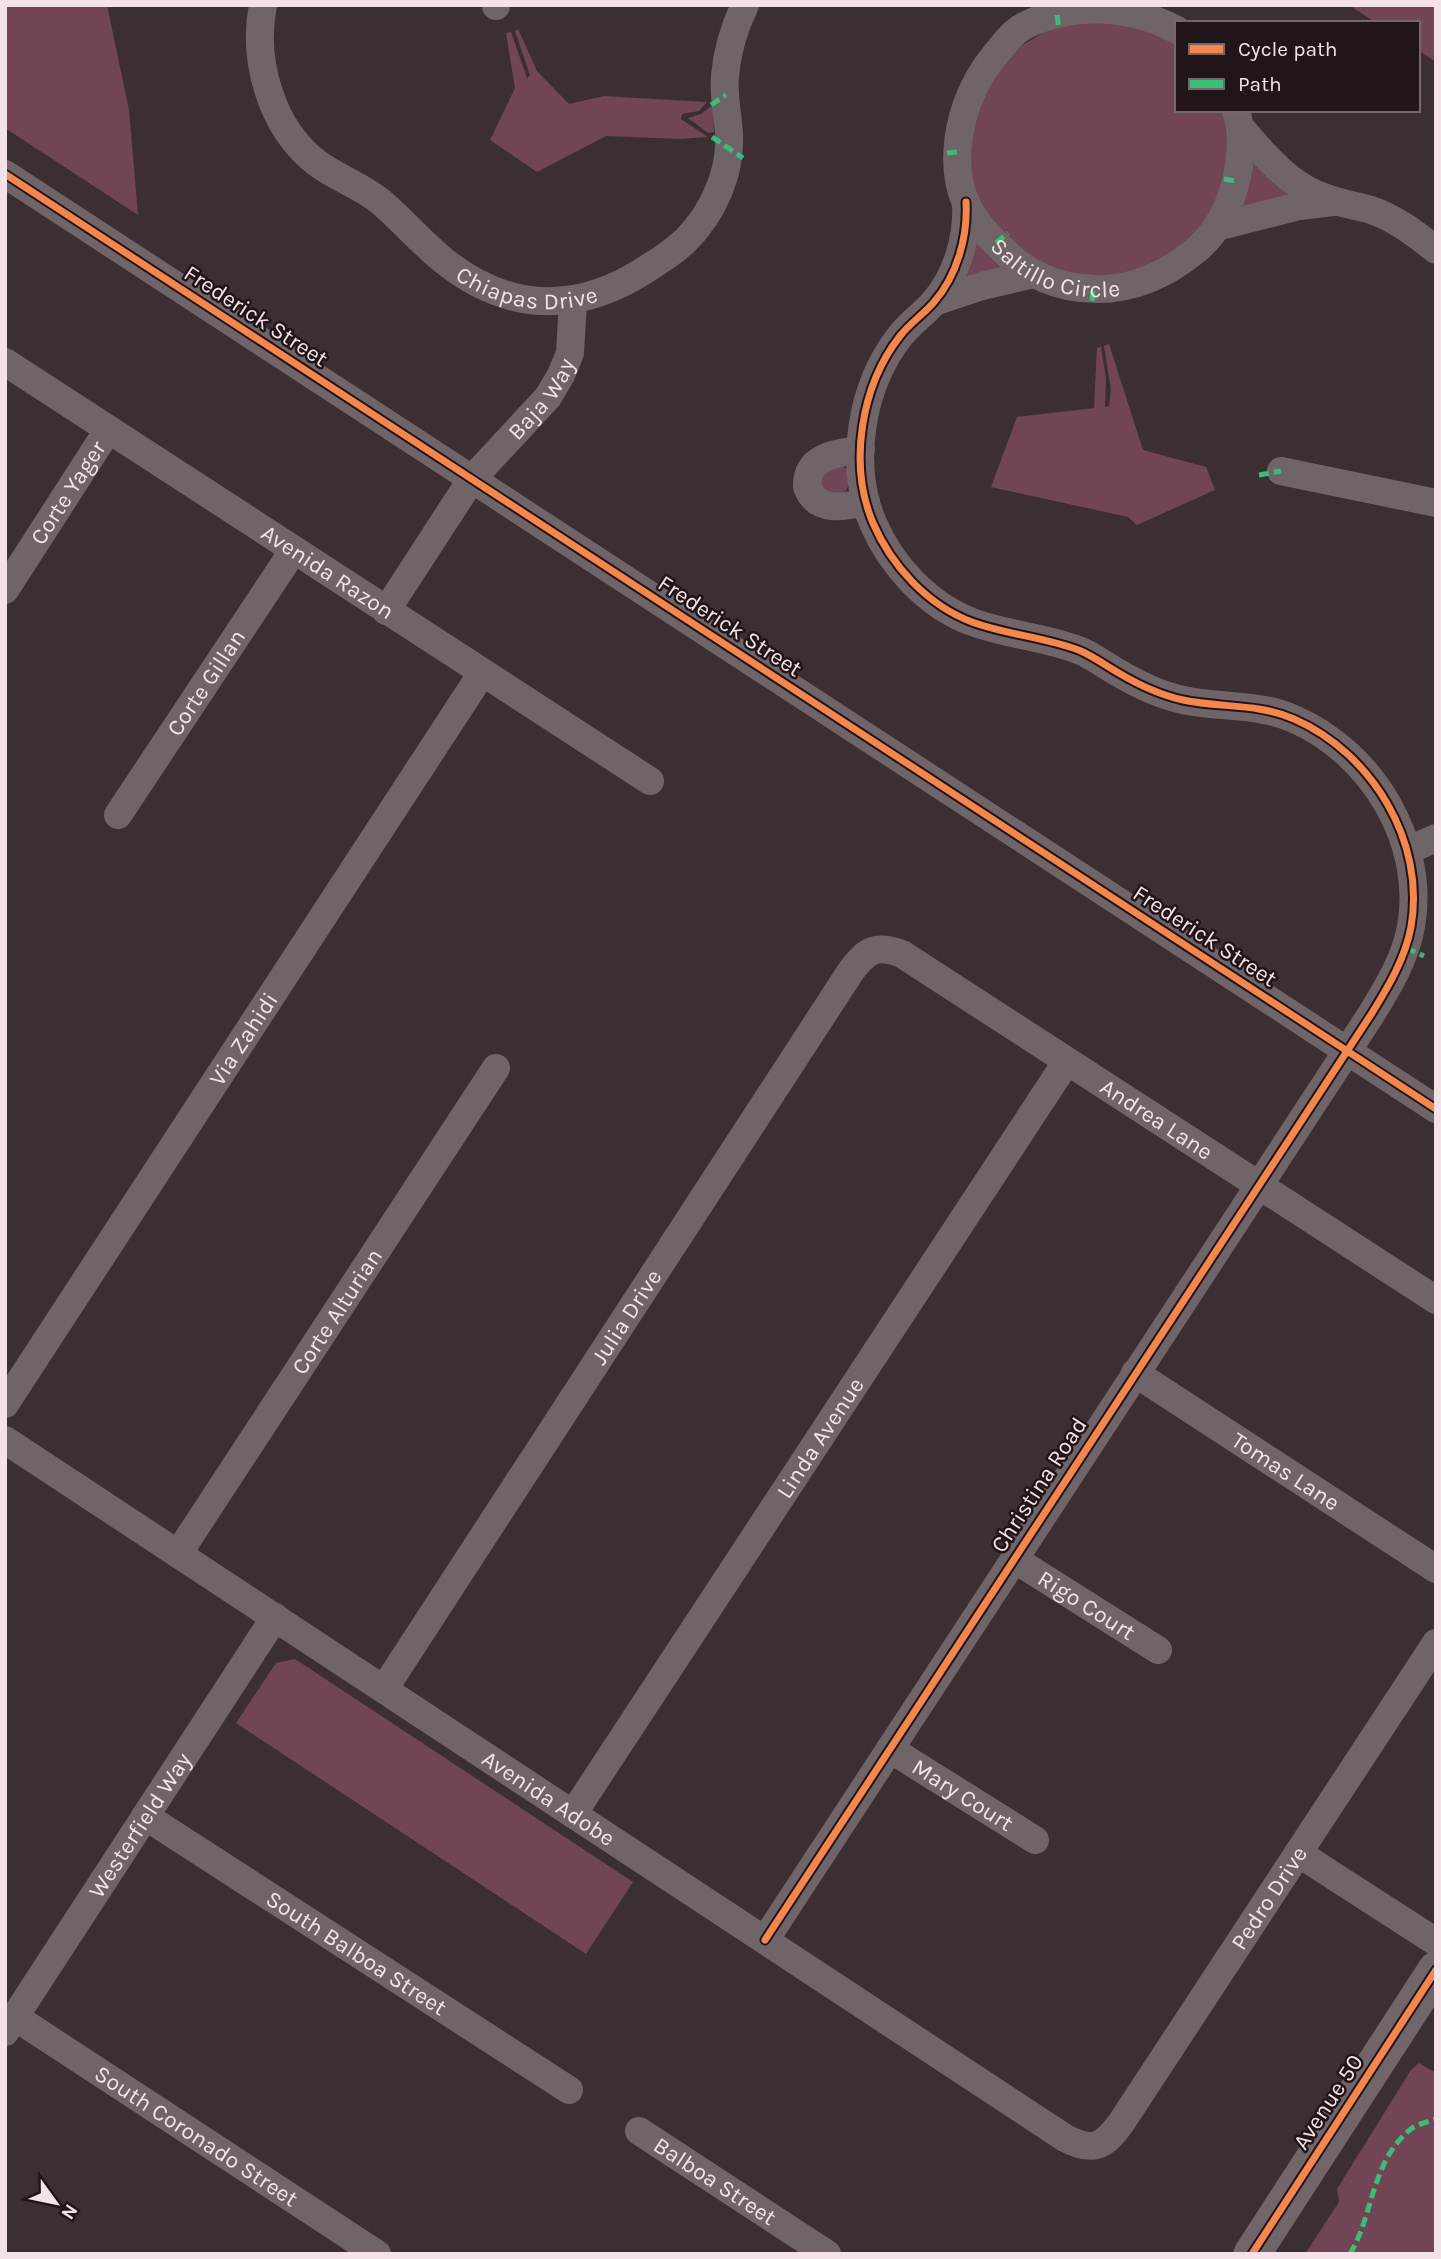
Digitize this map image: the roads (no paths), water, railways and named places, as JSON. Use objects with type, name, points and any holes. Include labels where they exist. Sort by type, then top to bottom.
[{"type":"main road","name":"Avenue 50","points":[[1252,2254],[1436,1970]]},
{"type":"street","name":"Chiapas Drive","points":[[263,5],[259,30],[267,86],[282,120],[309,156],[379,200],[442,260],[465,275],[512,296],[533,300],[573,301],[629,281],[669,254],[705,218],[719,190],[726,165],[729,139],[724,79],[732,37],[745,5]]},
{"type":"street","name":"Saltillo Circle","points":[[1175,29],[1156,19],[1103,10],[1015,16],[1002,47],[983,71],[961,125],[957,152],[959,177],[974,218],[1021,267],[1057,283],[1080,288],[1128,288],[1153,279],[1179,264],[1200,247],[1217,228],[1236,181],[1238,119]]},
{"type":"street","points":[[1238,119],[1262,151],[1303,187],[1335,202],[1389,218],[1436,250]]},
{"type":"street","name":"Frederick Street","points":[[5,174],[1436,1109]]},
{"type":"street","points":[[861,450],[826,456],[814,463],[808,475],[807,487],[813,498],[821,504],[837,507],[866,502],[861,450],[867,402],[876,378],[899,337],[934,302],[947,282],[965,234],[966,202]]},
{"type":"street","points":[[1217,228],[1289,208],[1335,202]]},
{"type":"street","points":[[934,302],[982,286],[1034,274]]},
{"type":"street","name":"Baja Way","points":[[386,611],[471,480],[548,397],[570,353],[573,301]]},
{"type":"street","name":"Avenida Razon","points":[[5,362],[650,781]]},
{"type":"street","name":"Corte Yager","points":[[5,590],[108,430]]},
{"type":"street","points":[[1281,471],[1436,503]]},
{"type":"street","name":"Christina Road","points":[[765,1940],[1388,987],[1406,948],[1413,911],[1414,891],[1407,851],[1378,788],[1348,753],[1295,719],[1275,712],[1183,700],[1118,673],[1083,652],[1051,641],[972,622],[955,614],[922,591],[904,573],[880,537],[866,502]]},
{"type":"street","name":"Corte Gillan","points":[[118,815],[293,551]]},
{"type":"street","name":"Via Zahidi","points":[[5,1404],[482,673]]},
{"type":"street","points":[[1407,851],[1436,838]]},
{"type":"street","name":"Andrea Lane","points":[[875,949],[889,949],[902,954],[1436,1300]]},
{"type":"street","name":"Julia Drive","points":[[384,1689],[851,971],[862,957],[875,949]]},
{"type":"street","name":"Linda Avenue","points":[[573,1814],[1067,1061]]},
{"type":"street","name":"Corte Alturian","points":[[178,1554],[496,1068]]},
{"type":"street","name":"Tomas Lane","points":[[1135,1373],[1436,1569]]},
{"type":"street","name":"Avenida Adobe","points":[[5,1440],[1065,2138],[1082,2146],[1094,2146]]},
{"type":"street","name":"Rigo Court","points":[[1014,1559],[1158,1650]]},
{"type":"street","name":"Westerfield Way","points":[[10,2024],[275,1617]]},
{"type":"street","name":"Pedro Drive","points":[[1094,2146],[1108,2140],[1121,2123],[1436,1643]]},
{"type":"street","name":"Mary Court","points":[[890,1749],[1035,1840]]},
{"type":"street","name":"South Balboa Street","points":[[145,1816],[569,2090]]},
{"type":"street","points":[[1298,1853],[1436,1942]]},
{"type":"street","name":"South Coronado Street","points":[[10,2024],[377,2254]]},
{"type":"street","name":"Balboa Street","points":[[639,2131],[827,2254]]}]
